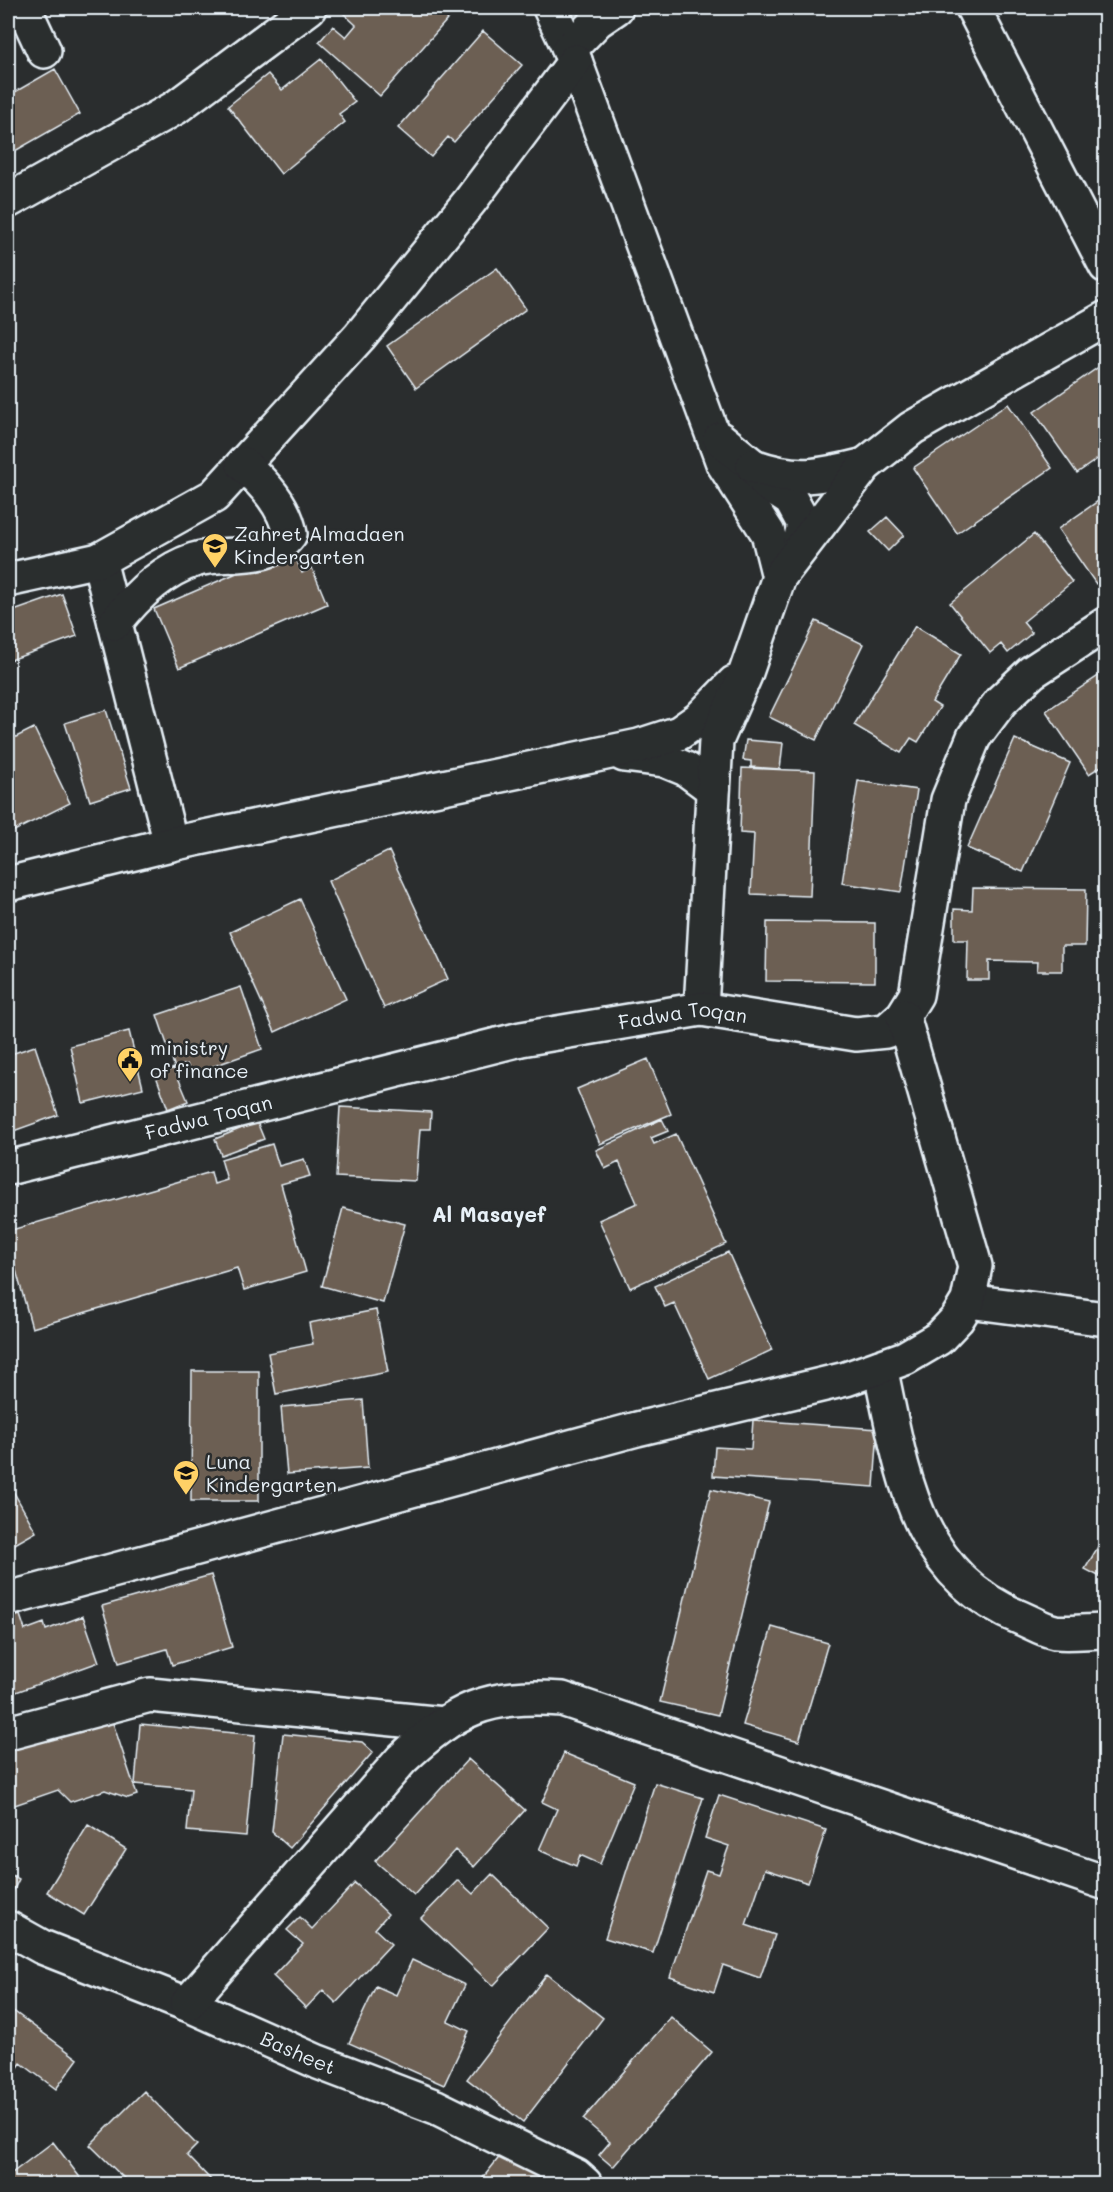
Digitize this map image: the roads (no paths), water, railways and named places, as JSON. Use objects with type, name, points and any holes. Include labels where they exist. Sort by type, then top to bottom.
[{"type":"street","points":[[24,8],[44,51]]},
{"type":"street","points":[[8,201],[175,108],[309,8]]},
{"type":"street","points":[[552,8],[714,433],[723,463],[789,564]]},
{"type":"street","points":[[8,580],[99,560],[214,496],[360,336],[471,201],[597,21],[616,8]]},
{"type":"street","points":[[973,8],[1106,266]]},
{"type":"street","points":[[789,564],[865,465],[912,428],[1106,318]]},
{"type":"street","points":[[701,1009],[716,741],[745,675],[804,524],[791,500],[768,485],[753,466],[714,433]]},
{"type":"street","points":[[115,623],[135,596],[194,560],[271,552],[282,545],[290,534],[287,518],[267,487],[243,464]]},
{"type":"street","points":[[753,466],[780,476],[822,476],[865,465]]},
{"type":"street","points":[[99,560],[171,844]]},
{"type":"street","name":"Fadwa Toqan","points":[[8,1168],[520,1039],[701,1009],[856,1034],[886,1031],[903,1016],[916,995],[948,800],[974,737],[1001,701],[1032,672],[1106,624]]},
{"type":"street","points":[[8,884],[171,844],[639,746],[679,733],[699,719],[745,675]]},
{"type":"street","points":[[608,752],[639,759],[664,760],[686,769],[713,789]]},
{"type":"street","points":[[8,1599],[637,1429],[846,1379],[905,1358],[939,1338],[957,1320],[968,1301],[975,1266],[903,1016]]},
{"type":"street","points":[[968,1301],[1106,1319]]},
{"type":"street","points":[[880,1367],[899,1458],[921,1526],[952,1573],[1000,1610],[1054,1632],[1106,1630]]},
{"type":"street","points":[[8,1733],[150,1695],[444,1724]]},
{"type":"street","points":[[187,2004],[402,1759],[459,1714],[490,1701],[526,1696],[562,1699],[1106,1883]]},
{"type":"street","name":"Basheet","points":[[8,1928],[42,1947],[187,2004],[318,2062],[436,2107],[576,2176],[585,2184]]},
{"type":"place","name":"Zahret Almadaen Kindergarten","points":[[215,569]]},
{"type":"place","name":"ministry of finance","points":[[130,1083]]},
{"type":"place","name":"Luna Kindergarten","points":[[186,1496]]},
{"type":"district","name":"Al Masayef","points":[[489,1215]]}]
